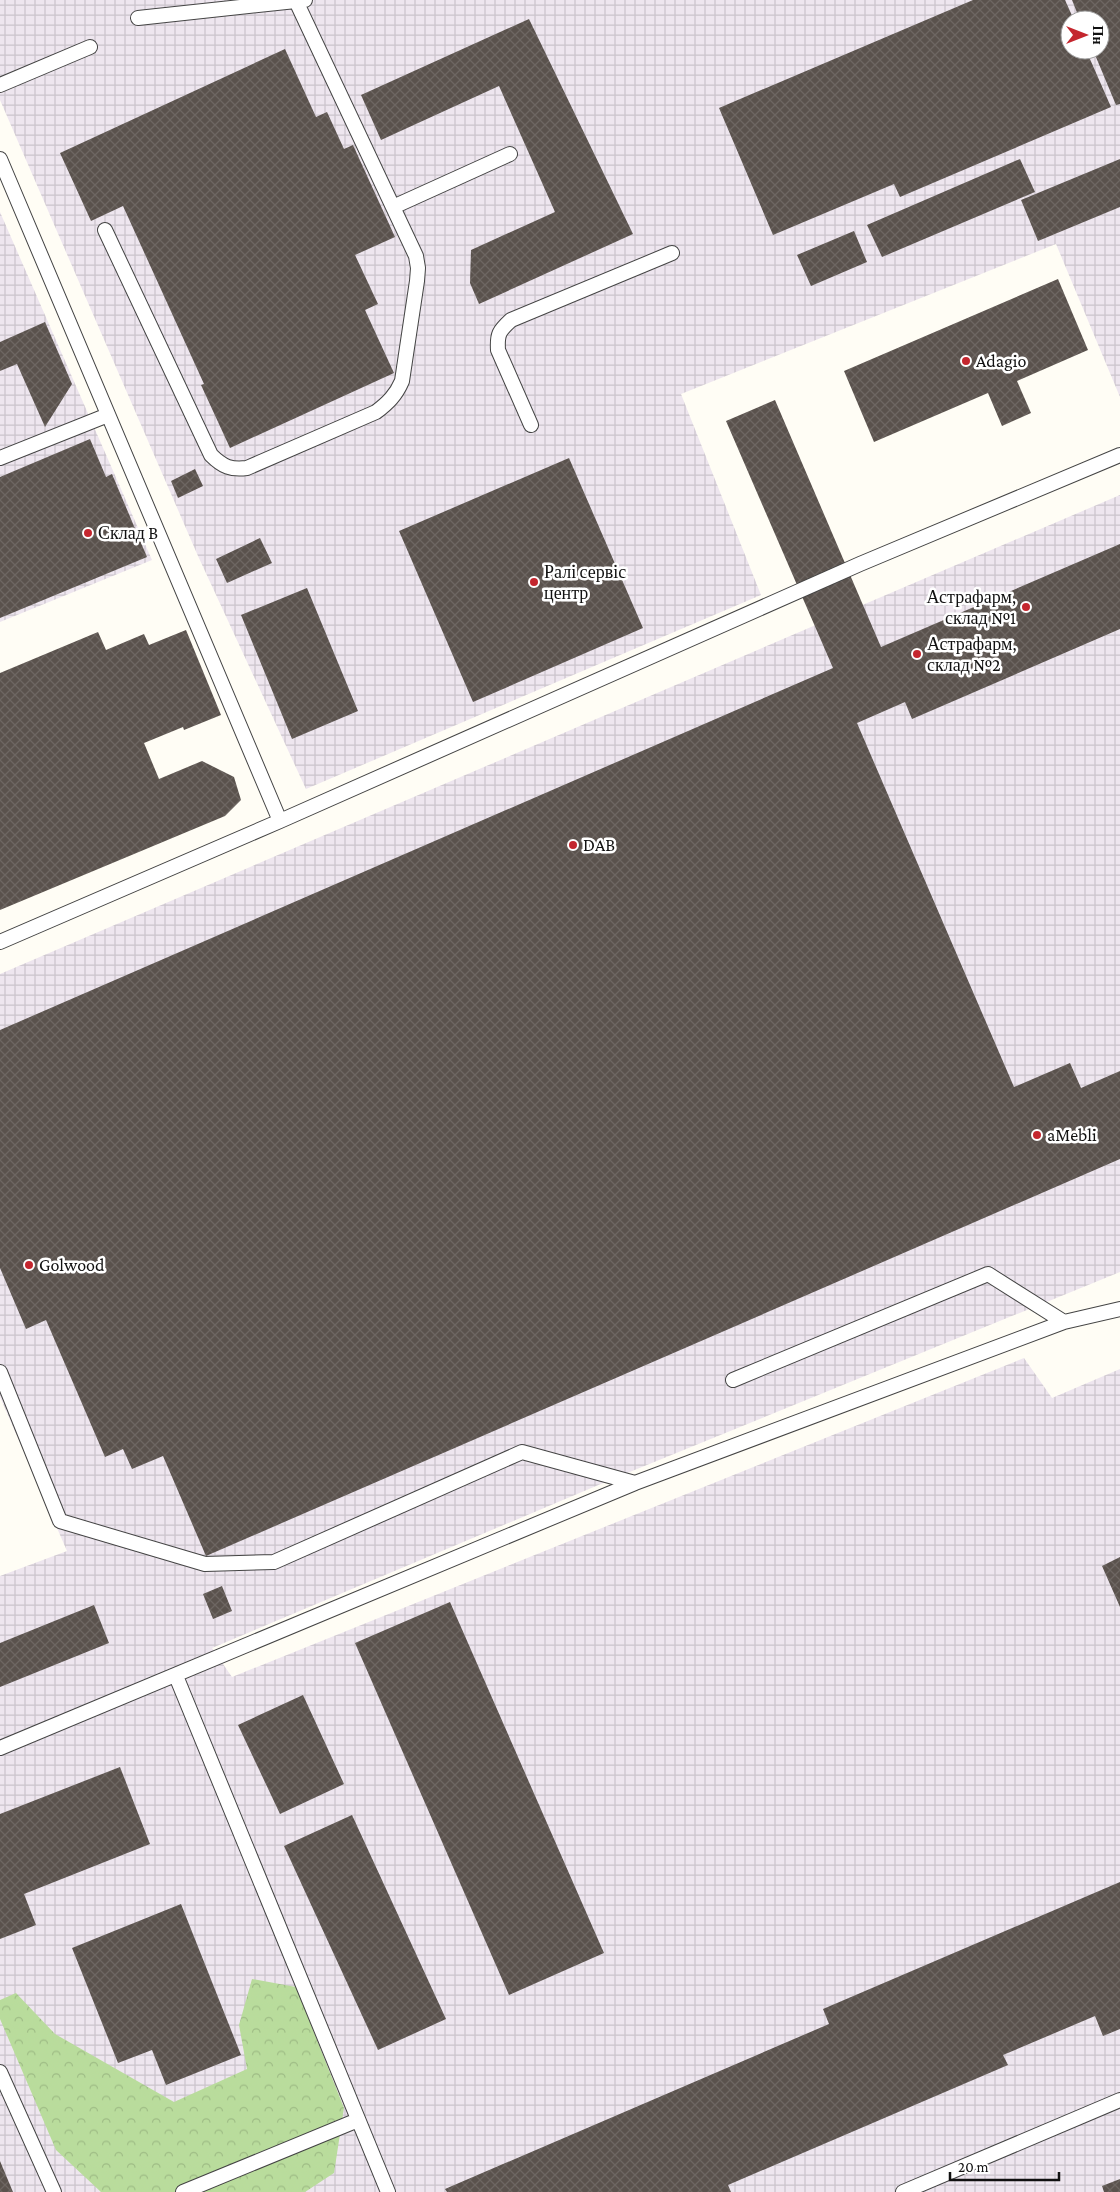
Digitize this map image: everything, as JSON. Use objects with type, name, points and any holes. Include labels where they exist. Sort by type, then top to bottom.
[{"type":"lane","points":[[105,230],[211,455],[221,465],[233,470],[247,468],[376,412],[387,404],[402,382],[418,268],[412,245],[393,207],[301,0],[138,18]]},
{"type":"lane","points":[[0,85],[90,47]]},
{"type":"lane","points":[[393,207],[510,154]]},
{"type":"lane","points":[[0,159],[280,821]]},
{"type":"lane","points":[[531,425],[498,350],[497,337],[502,328],[511,320],[672,253]]},
{"type":"lane","points":[[0,458],[108,415]]},
{"type":"lane","points":[[0,942],[280,821],[860,564],[1120,455]]},
{"type":"lane","points":[[733,1380],[988,1274],[1064,1322]]},
{"type":"lane","points":[[0,1748],[635,1483],[1064,1322],[1120,1309]]},
{"type":"lane","points":[[0,1372],[60,1521],[205,1564],[274,1562],[522,1452],[635,1483]]},
{"type":"lane","points":[[176,1676],[388,2192]]},
{"type":"lane","points":[[0,2072],[54,2192]]},
{"type":"lane","points":[[903,2192],[1120,2100]]},
{"type":"lane","points":[[183,2192],[358,2120]]},
{"type":"shaded area","points":[[0,0],[1120,0],[1120,397],[1056,244],[681,394],[761,595],[306,789],[198,556],[0,100]]},
{"type":"shaded area","points":[[0,212],[152,560],[0,622]]},
{"type":"shaded area","points":[[1120,495],[1120,1272],[615,1478],[212,1648],[232,1677],[1024,1358],[1052,1398],[1120,1369],[1120,2192],[0,2192],[0,1576],[67,1551],[0,1397],[0,974]]},
{"type":"green space","points":[[252,1979],[296,1987],[344,2108],[334,2173],[305,2192],[101,2192],[56,2150],[0,2019],[0,2000],[16,1993],[55,2034],[174,2102],[247,2069],[239,2025]]},
{"type":"building","points":[[973,0],[1065,0],[1070,10],[1060,10],[1060,60],[1090,60],[1111,107],[900,197],[894,184],[773,235],[719,108]]},
{"type":"building","points":[[1072,0],[1120,0],[1120,104],[1116,105],[1097,60],[1110,60],[1110,10],[1076,10]]},
{"type":"building","points":[[529,19],[633,234],[479,304],[470,283],[471,250],[555,212],[499,86],[381,140],[361,95]]},
{"type":"building","points":[[285,49],[316,117],[327,112],[344,149],[353,145],[395,237],[355,255],[378,304],[365,310],[394,373],[230,448],[201,385],[204,384],[123,206],[91,221],[60,153]]},
{"type":"building","points":[[1020,159],[1035,192],[882,257],[867,225]]},
{"type":"building","points":[[1120,159],[1120,207],[1038,241],[1021,200]]},
{"type":"building","points":[[854,231],[867,262],[811,286],[797,255]]},
{"type":"building","name":"Adagio","points":[[1058,279],[1088,350],[1017,381],[1031,413],[1002,426],[988,393],[874,442],[844,371]]},
{"type":"building","points":[[45,322],[72,384],[45,427],[17,364],[0,371],[0,342]]},
{"type":"building","points":[[775,400],[881,647],[1120,544],[1120,629],[912,719],[905,702],[857,723],[1014,1087],[1070,1063],[1081,1088],[1120,1071],[1120,1159],[206,1556],[163,1456],[132,1469],[123,1449],[105,1457],[46,1320],[26,1329],[0,1268],[0,1030],[833,668],[726,421]]},
{"type":"building","points":[[90,439],[106,477],[112,474],[147,557],[0,618],[0,477]]},
{"type":"building","points":[[569,458],[643,628],[473,702],[399,531]]},
{"type":"building","points":[[195,469],[203,486],[178,498],[171,481]]},
{"type":"building","points":[[260,538],[272,563],[227,583],[216,559]]},
{"type":"building","points":[[307,588],[358,711],[292,739],[241,615]]},
{"type":"building","points":[[186,630],[221,715],[184,730],[183,727],[144,743],[159,779],[202,761],[234,777],[241,800],[225,816],[0,910],[0,673],[98,632],[106,650],[144,634],[149,645]]},
{"type":"building","points":[[1120,1557],[1120,1607],[1102,1566]]},
{"type":"building","points":[[222,1586],[232,1611],[213,1619],[203,1594]]},
{"type":"building","points":[[450,1602],[604,1953],[509,1995],[355,1643]]},
{"type":"building","points":[[94,1605],[109,1643],[0,1687],[0,1643]]},
{"type":"building","points":[[303,1695],[344,1784],[280,1814],[238,1725]]},
{"type":"building","points":[[120,1767],[150,1844],[24,1894],[36,1925],[0,1939],[0,1814]]},
{"type":"building","points":[[352,1815],[446,2019],[378,2050],[284,1846]]},
{"type":"building","points":[[1120,1882],[1120,2029],[1103,2036],[1095,2016],[1003,2055],[1008,2065],[728,2185],[731,2192],[447,2192],[445,2189],[829,2024],[823,2009]]},
{"type":"building","points":[[181,1904],[241,2055],[166,2085],[152,2050],[118,2063],[72,1948]]},
{"type":"building","points":[[0,2161],[13,2192],[0,2192]]},
{"type":"building","points":[[1120,2179],[1120,2192],[1104,2192],[1102,2186]]},
{"type":"place","name":"Adagio","points":[[966,361]]},
{"type":"place","name":"Склад B","points":[[88,533]]},
{"type":"place","name":"Ралі сервіс центр","points":[[534,582]]},
{"type":"place","name":"Астрафарм, склад №1","points":[[1026,607]]},
{"type":"place","name":"Астрафарм, склад №2","points":[[917,654]]},
{"type":"place","name":"DAB","points":[[573,845]]},
{"type":"place","name":"aMebli","points":[[1037,1135]]},
{"type":"place","name":"Golwood","points":[[29,1265]]}]
